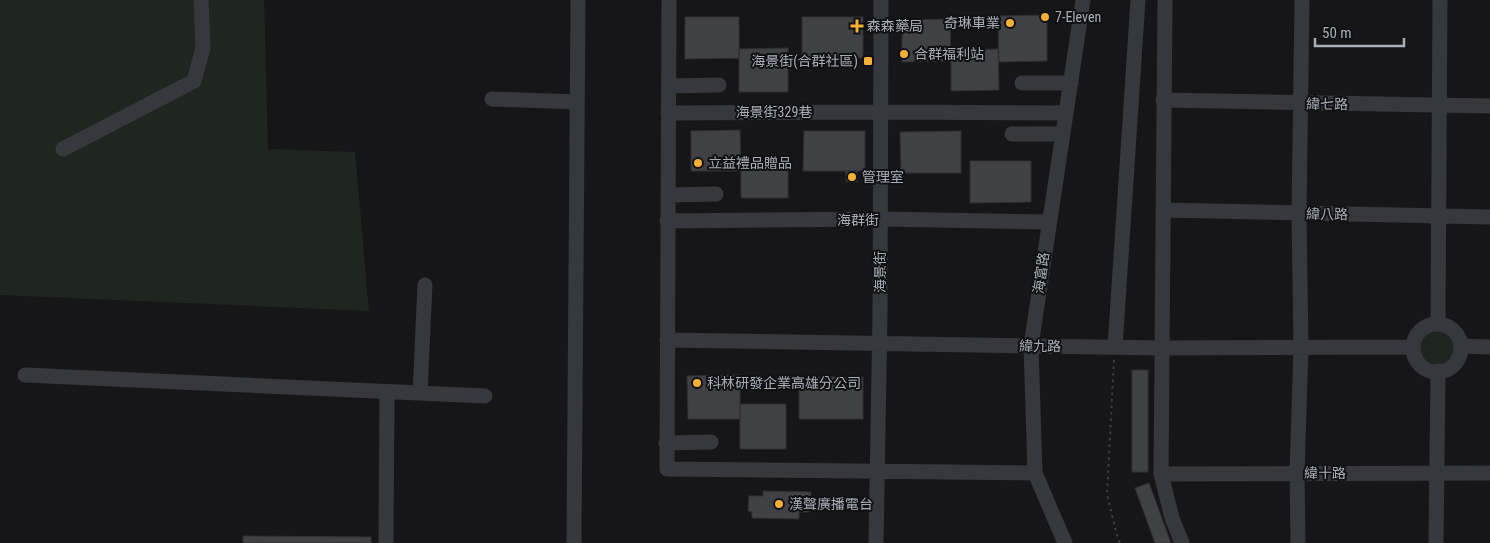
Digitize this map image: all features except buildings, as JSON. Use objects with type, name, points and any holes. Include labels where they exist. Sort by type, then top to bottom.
[{"type":"street","points":[[63,149],[194,81],[203,48],[201,0]]},
{"type":"street","points":[[574,543],[578,0]]},
{"type":"street","points":[[669,0],[667,469],[1035,473]]},
{"type":"street","name":"海景街","points":[[876,543],[880,344],[880,0]]},
{"type":"street","name":"海富路","points":[[1065,543],[1035,473],[1030,346],[1083,0]]},
{"type":"street","points":[[1115,348],[1138,0]]},
{"type":"street","points":[[1165,0],[1161,474],[1172,518],[1182,543]]},
{"type":"street","points":[[1298,543],[1297,473],[1301,348],[1299,214],[1302,0]]},
{"type":"street","points":[[1438,324],[1437,216],[1440,0]]},
{"type":"street","points":[[1022,83],[1071,83]]},
{"type":"street","points":[[668,86],[719,85]]},
{"type":"street","points":[[492,99],[578,102]]},
{"type":"street","name":"緯七路","points":[[1163,100],[1490,106]]},
{"type":"street","name":"海景街329巷","points":[[668,113],[1066,113]]},
{"type":"street","points":[[1012,134],[1062,134]]},
{"type":"street","points":[[668,195],[716,194]]},
{"type":"street","name":"緯八路","points":[[1163,210],[1490,217]]},
{"type":"street","name":"海群街","points":[[667,221],[880,220],[1049,222]]},
{"type":"street","points":[[420,393],[425,285]]},
{"type":"street","points":[[1438,324],[1444,325],[1456,333],[1461,346],[1460,354],[1452,366],[1438,371],[1430,370],[1418,362],[1413,347],[1423,328],[1438,324]]},
{"type":"street","name":"緯九路","points":[[667,340],[1115,348],[1413,347]]},
{"type":"street","points":[[1461,346],[1490,347]]},
{"type":"street","points":[[1436,543],[1438,371]]},
{"type":"street","points":[[25,375],[485,396]]},
{"type":"street","points":[[386,543],[387,392]]},
{"type":"street","points":[[666,443],[711,442]]},
{"type":"street","name":"緯十路","points":[[1161,474],[1490,472]]},
{"type":"path","points":[[1115,348],[1107,494],[1120,543]]},
{"type":"shaded area","points":[[0,0],[264,0],[268,149],[355,152],[369,311],[0,295]]},
{"type":"shaded area","points":[[1441,328],[1448,331],[1454,337],[1457,348],[1456,356],[1448,365],[1441,368],[1433,368],[1426,365],[1418,356],[1417,344],[1420,337],[1429,329]]},
{"type":"place","name":"7-Eleven","points":[[1045,17]]},
{"type":"place","name":"奇琳車業","points":[[1010,23]]},
{"type":"place","name":"森森藥局","points":[[857,26]]},
{"type":"place","name":"合群福利站","points":[[904,54]]},
{"type":"place","name":"海景街(合群社區)","points":[[868,61]]},
{"type":"place","name":"立益禮品贈品","points":[[698,163]]},
{"type":"place","name":"管理室","points":[[852,177]]},
{"type":"place","name":"科林研發企業高雄分公司","points":[[697,383]]},
{"type":"place","name":"漢聲廣播電台","points":[[779,504]]}]
